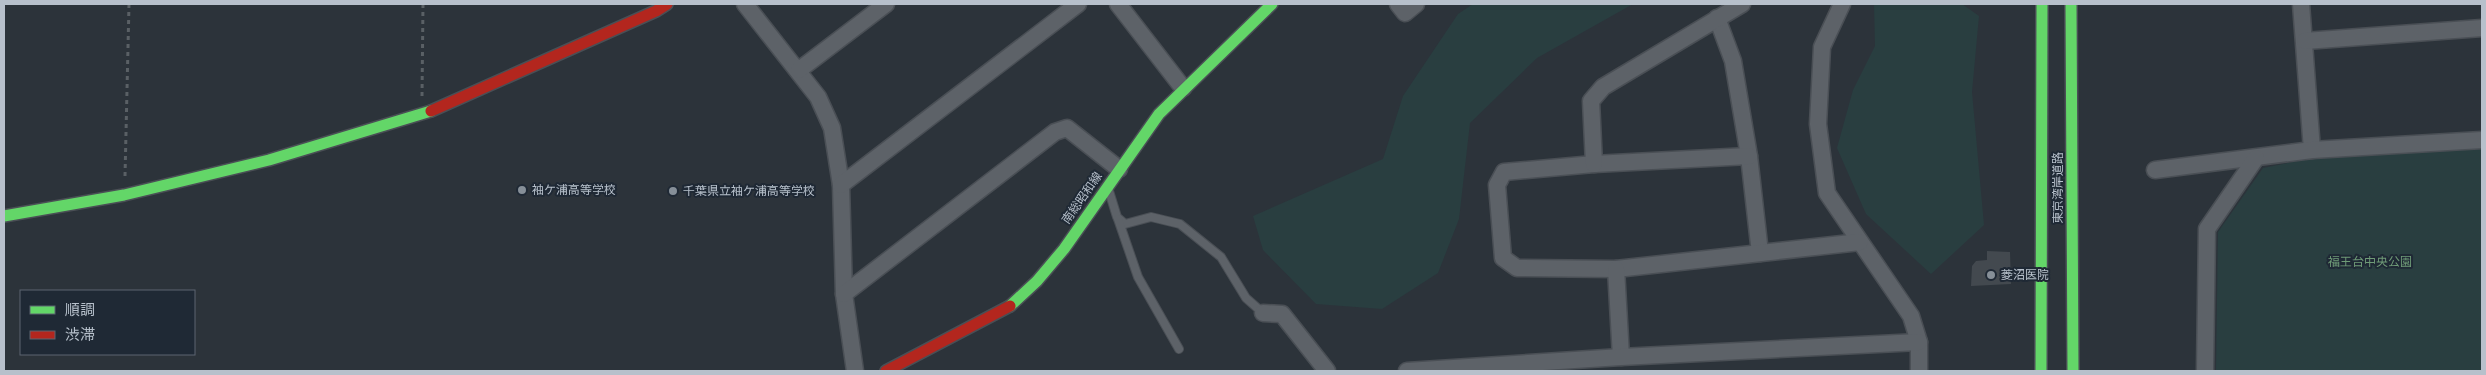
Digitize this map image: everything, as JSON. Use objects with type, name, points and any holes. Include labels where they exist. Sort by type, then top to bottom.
[{"type":"main road","points":[[4,216],[124,196],[269,160],[422,115],[656,11],[667,4]]},
{"type":"main road","name":"南総昭和線","points":[[886,371],[1008,307],[1037,282],[1064,249],[1159,114],[1183,88],[1272,4]]},
{"type":"main road","name":"東京湾岸道路","points":[[2041,371],[2042,4]]},
{"type":"main road","name":"東京湾岸道路","points":[[2071,4],[2073,371]]},
{"type":"street","points":[[745,4],[799,70],[818,97],[832,128],[841,185],[844,294],[855,371]]},
{"type":"street","points":[[799,70],[886,4]]},
{"type":"street","points":[[841,185],[1078,4]]},
{"type":"street","points":[[1118,4],[1183,88]]},
{"type":"street","points":[[1398,4],[1405,13],[1416,4]]},
{"type":"street","points":[[1594,164],[1591,101],[1603,87],[1742,4]]},
{"type":"street","points":[[1842,4],[1822,47],[1818,124],[1828,193],[1911,316],[1919,342],[1919,371]]},
{"type":"street","points":[[2301,4],[2312,150]]},
{"type":"street","points":[[1718,18],[1733,61],[1749,156],[1760,254]]},
{"type":"street","points":[[2304,41],[2482,28]]},
{"type":"street","points":[[844,294],[1055,132],[1067,128],[1119,169]]},
{"type":"street","points":[[2154,170],[2312,150],[2482,140]]},
{"type":"street","points":[[1749,156],[1594,164],[1504,172],[1496,185],[1503,258],[1517,268],[1616,269],[1860,242]]},
{"type":"street","points":[[2205,371],[2207,229],[2256,158]]},
{"type":"street","points":[[1616,269],[1621,357]]},
{"type":"street","points":[[1263,313],[1282,314],[1327,371]]},
{"type":"street","points":[[1407,371],[1562,367],[1621,357],[1919,342]]},
{"type":"lane","points":[[1108,185],[1138,277],[1179,349]]},
{"type":"lane","points":[[1117,217],[1125,224],[1152,217],[1180,224],[1221,257],[1246,298],[1263,313]]},
{"type":"path","points":[[124,196],[129,4]]},
{"type":"path","points":[[422,115],[423,4]]},
{"type":"green space","points":[[1473,4],[1633,4],[1537,58],[1470,123],[1459,219],[1438,273],[1382,309],[1316,304],[1263,250],[1253,216],[1383,159],[1403,96],[1458,14]]},
{"type":"green space","points":[[1874,4],[1962,4],[1979,16],[1972,92],[1984,225],[1931,274],[1866,214],[1837,148],[1853,90],[1875,46]]},
{"type":"green space","name":"福王台中央公園","points":[[2482,144],[2482,371],[2216,371],[2218,232],[2263,168],[2327,155]]},
{"type":"building","name":"菱沼医院","points":[[1987,251],[2010,252],[2011,284],[1971,286],[1972,266],[1976,261],[1987,260]]},
{"type":"traffic: fast","points":[[1010,306],[1037,281],[1064,249],[1159,114],[1272,4]]},
{"type":"traffic: fast","points":[[2041,371],[2042,4]]},
{"type":"traffic: fast","points":[[2071,4],[2073,371]]},
{"type":"traffic: fast","points":[[4,216],[124,195],[269,160],[431,111]]},
{"type":"traffic: jam","points":[[431,111],[656,11],[667,4]]},
{"type":"traffic: jam","points":[[886,371],[1010,306]]},
{"type":"place","name":"袖ケ浦高等学校","points":[[522,190]]},
{"type":"place","name":"千葉県立袖ケ浦高等学校","points":[[673,191]]},
{"type":"place","name":"菱沼医院","points":[[1991,275]]}]
